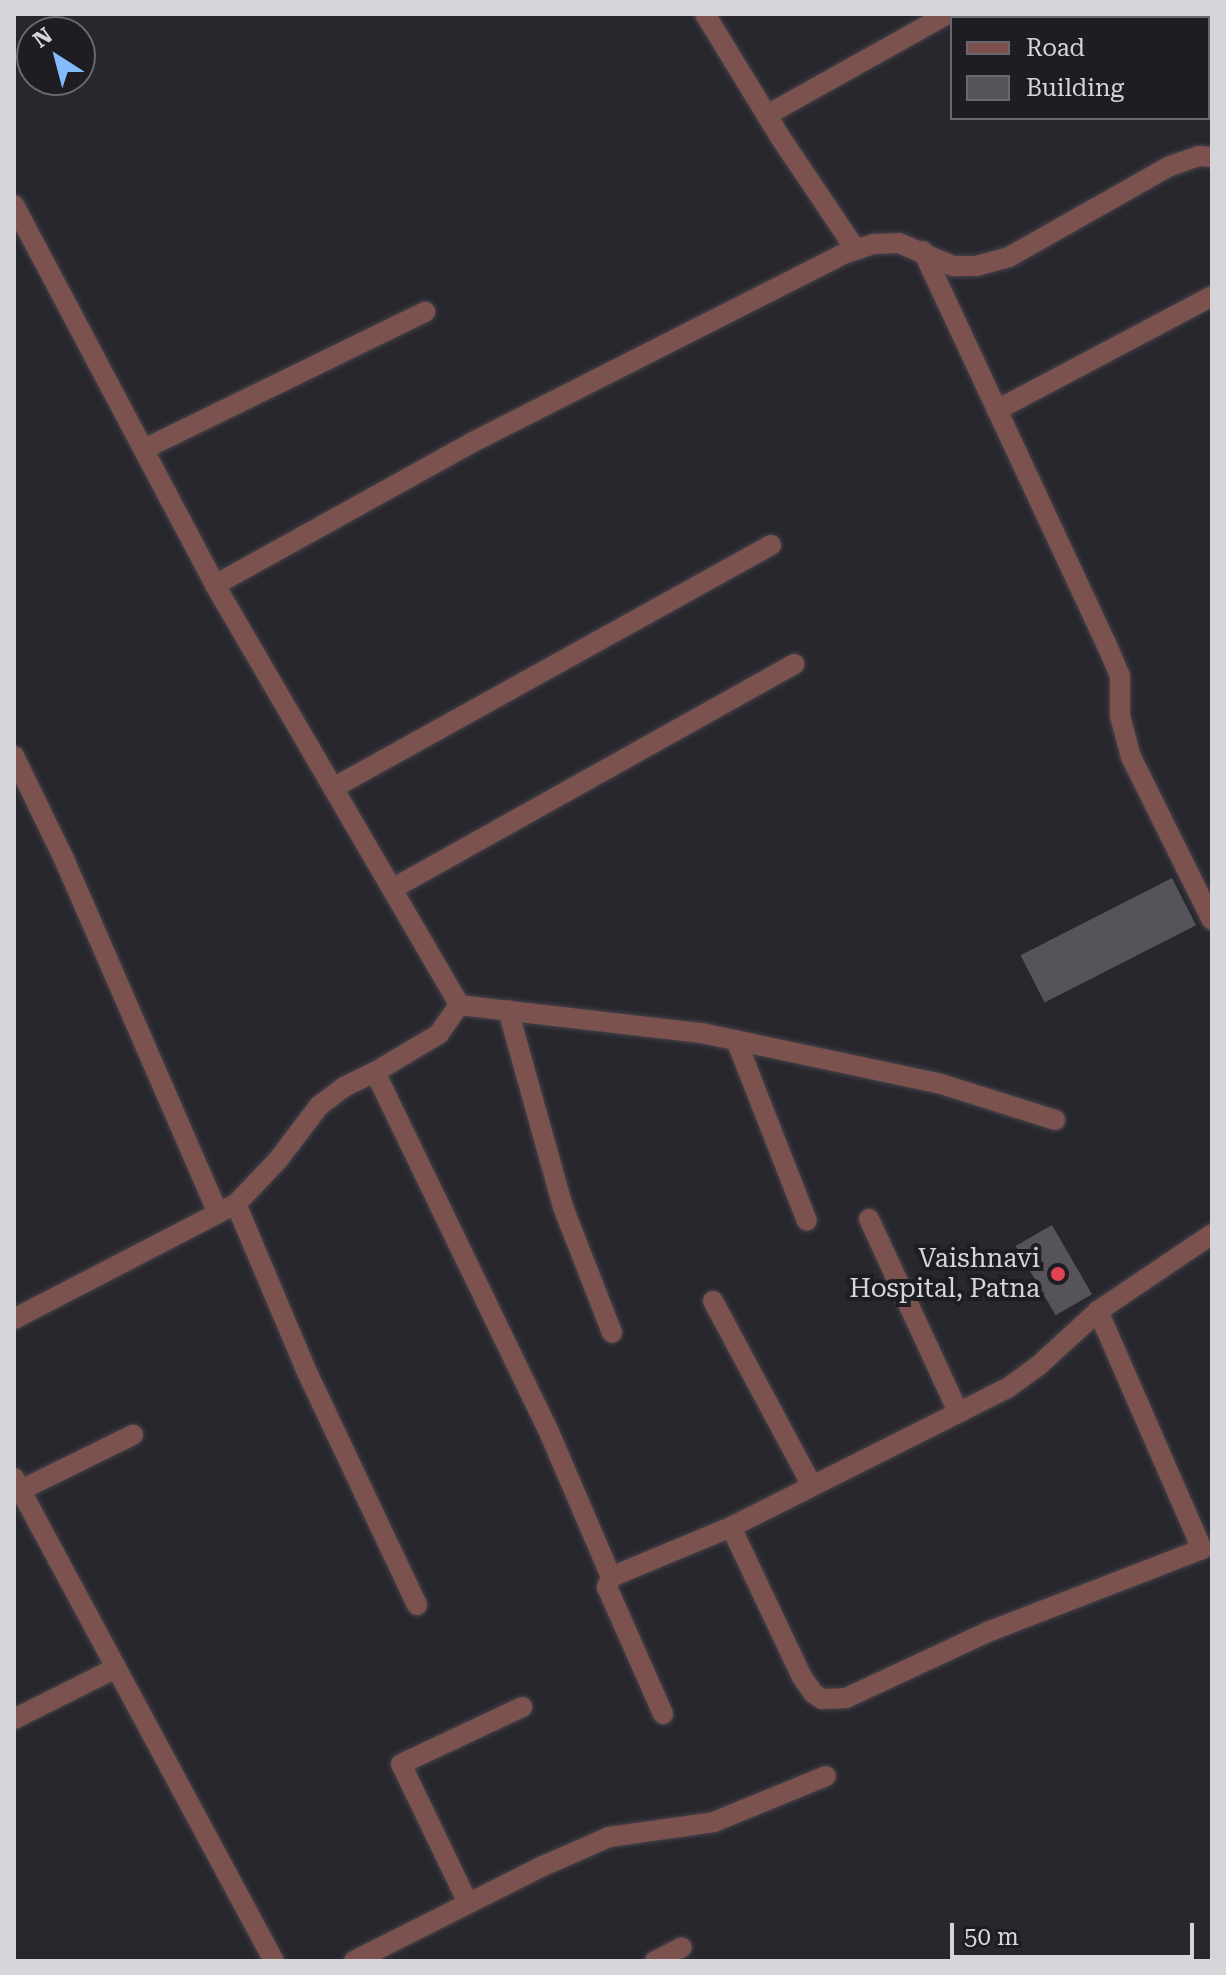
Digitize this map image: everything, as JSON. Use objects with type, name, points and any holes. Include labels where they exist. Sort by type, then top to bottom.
[{"type":"street","points":[[705,14],[856,250]]},
{"type":"street","points":[[767,115],[948,14]]},
{"type":"street","points":[[215,585],[543,405],[799,274],[856,250],[899,243],[953,266],[976,266],[1009,257],[1170,166],[1199,156],[1212,157]]},
{"type":"street","points":[[14,205],[20,228],[144,449],[215,585],[459,1005]]},
{"type":"street","points":[[923,251],[1120,676],[1120,716],[1131,757],[1212,920]]},
{"type":"street","points":[[997,410],[1212,296]]},
{"type":"street","points":[[144,449],[425,312]]},
{"type":"street","points":[[333,788],[771,545]]},
{"type":"street","points":[[392,889],[794,664]]},
{"type":"street","points":[[14,756],[417,1605]]},
{"type":"street","points":[[459,1005],[631,1022],[736,1040],[938,1083],[1055,1120]]},
{"type":"street","points":[[14,1319],[227,1209],[278,1160],[319,1106],[344,1087],[439,1034],[459,1005]]},
{"type":"street","points":[[508,1010],[563,1207],[612,1333]]},
{"type":"street","points":[[736,1040],[807,1221]]},
{"type":"street","points":[[375,1072],[549,1432],[611,1577],[607,1587],[663,1714]]},
{"type":"street","points":[[869,1219],[958,1412]]},
{"type":"street","points":[[611,1577],[731,1527],[1019,1380],[1098,1311],[1212,1234]]},
{"type":"street","points":[[713,1301],[811,1484]]},
{"type":"street","points":[[731,1527],[802,1677],[813,1693],[822,1699],[846,1698],[990,1631],[1207,1558],[1098,1311]]},
{"type":"street","points":[[133,1435],[18,1484],[274,1961]]},
{"type":"street","points":[[14,1719],[116,1668]]},
{"type":"street","points":[[468,1903],[401,1764],[522,1707]]},
{"type":"street","points":[[354,1961],[609,1837],[714,1822],[826,1776]]},
{"type":"street","points":[[655,1961],[682,1947]]},
{"type":"building","points":[[1172,878],[1196,925],[1045,1002],[1021,955]]},
{"type":"building","points":[[1052,1225],[1092,1294],[1056,1315],[1016,1246]]},
{"type":"place","name":"Vaishnavi Hospital, Patna","points":[[1058,1274]]}]
